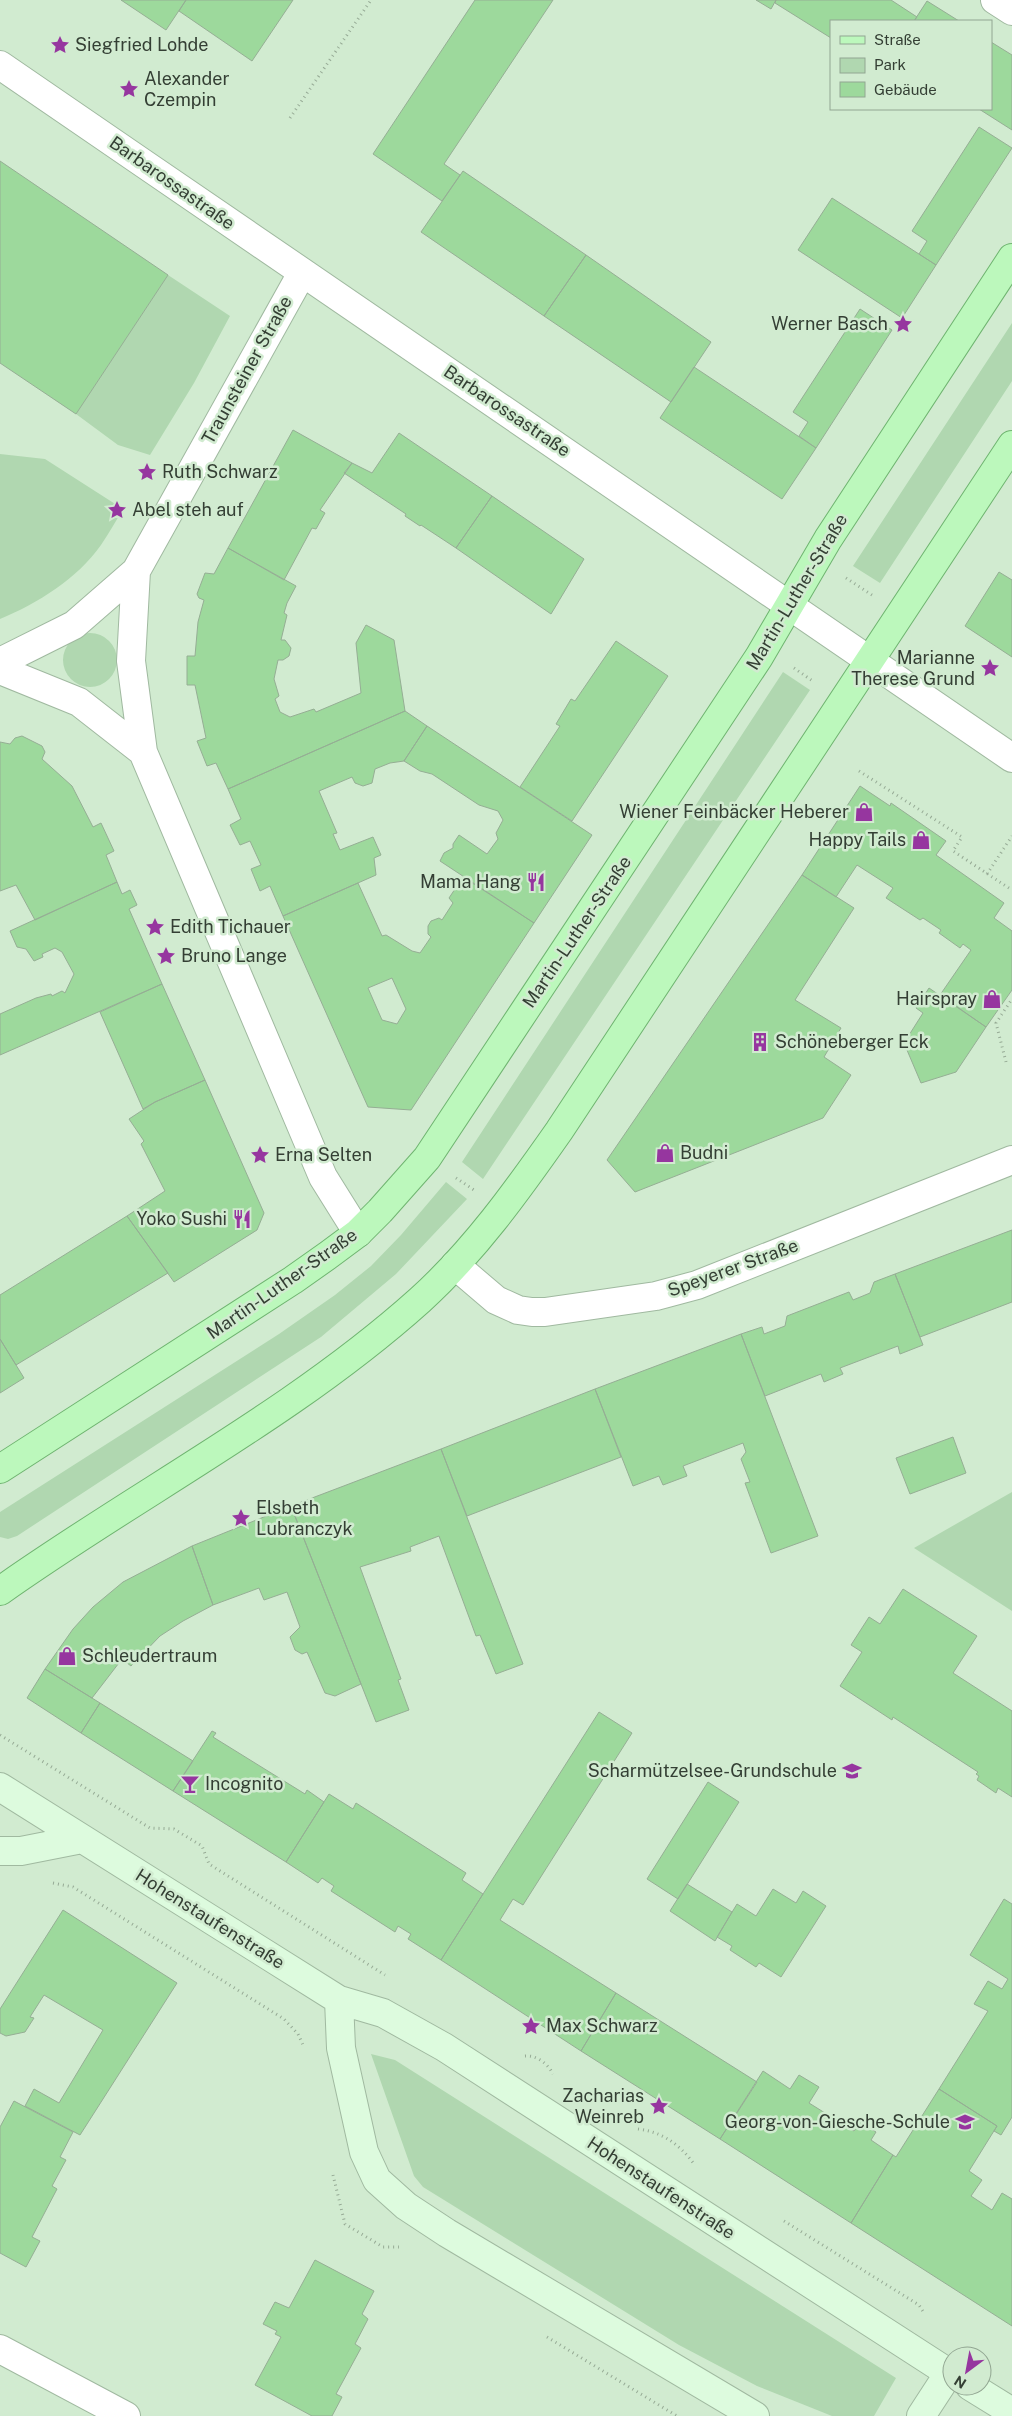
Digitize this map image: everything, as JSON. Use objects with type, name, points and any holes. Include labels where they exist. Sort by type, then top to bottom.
[{"type":"main road","name":"Martin-Luther-Straße","points":[[0,1470],[293,1280],[358,1233],[402,1188],[427,1158],[759,657],[828,539],[1012,258]]},
{"type":"main road","points":[[0,1591],[324,1377],[420,1300],[455,1264],[517,1191],[559,1131],[1012,445]]},
{"type":"main road","name":"Hohenstaufenstraße","points":[[0,1787],[339,2000],[383,2013],[444,2047],[942,2368]]},
{"type":"main road","points":[[0,1851],[21,1851],[82,1839]]},
{"type":"main road","points":[[339,2000],[341,2048],[364,2152],[377,2180],[406,2206],[447,2233],[755,2416]]},
{"type":"main road","points":[[921,2416],[942,2394]]},
{"type":"main road","name":"Hohenstaufenstraße","points":[[986,2396],[1012,2412]]},
{"type":"street","points":[[995,0],[1012,11]]},
{"type":"street","name":"Barbarossastraße","points":[[0,65],[302,273],[790,604],[1012,758]]},
{"type":"street","name":"Traunsteiner Straße","points":[[302,273],[136,571],[131,661],[143,752],[323,1177],[358,1233]]},
{"type":"street","points":[[0,662],[74,625],[136,571]]},
{"type":"street","name":"Traunsteiner Straße","points":[[0,670],[79,702],[143,752]]},
{"type":"street","name":"Speyerer Straße","points":[[455,1264],[496,1300],[518,1310],[545,1312],[656,1296],[697,1285],[1012,1160]]},
{"type":"street","points":[[0,2349],[126,2416]]},
{"type":"path","points":[[290,118],[371,0]]},
{"type":"path","points":[[845,577],[872,595]]},
{"type":"path","points":[[788,664],[814,682]]},
{"type":"path","points":[[859,771],[962,837],[953,851],[1012,890]]},
{"type":"path","points":[[987,874],[1012,836]]},
{"type":"path","points":[[1006,1062],[996,1023],[1012,999]]},
{"type":"path","points":[[452,1175],[474,1190]]},
{"type":"path","points":[[73,1887],[284,2019],[298,2034]]},
{"type":"path","points":[[339,2204],[345,2224],[383,2247],[398,2246],[406,2251]]},
{"type":"path","points":[[542,2334],[677,2416]]},
{"type":"green space","points":[[168,275],[230,316],[194,383],[150,455],[118,445],[76,414]]},
{"type":"green space","points":[[1012,323],[1012,381],[880,583],[853,566]]},
{"type":"green space","points":[[0,454],[45,459],[123,509],[92,557],[69,579],[42,598],[0,619]]},
{"type":"green space","points":[[90,633],[100,635],[109,641],[115,650],[117,660],[115,670],[109,679],[100,685],[90,687],[80,685],[71,679],[65,670],[63,660],[65,650],[71,641],[80,635]]},
{"type":"green space","points":[[783,672],[810,690],[483,1179],[462,1162]]},
{"type":"green space","points":[[446,1182],[467,1199],[396,1274],[321,1337],[17,1536],[8,1539],[0,1537],[0,1512],[279,1334],[335,1295],[371,1266],[401,1235]]},
{"type":"green space","points":[[1012,1492],[1012,1611],[914,1548]]},
{"type":"green space","points":[[371,2054],[395,2060],[896,2378],[874,2416],[832,2416],[757,2386],[679,2345],[423,2187],[414,2176]]},
{"type":"building","points":[[121,0],[186,0],[166,30]]},
{"type":"building","points":[[186,0],[293,0],[252,61],[179,11]]},
{"type":"building","points":[[475,0],[553,0],[444,164],[460,175],[442,201],[373,154]]},
{"type":"building","points":[[756,0],[776,0],[771,9]]},
{"type":"building","points":[[776,0],[891,0],[917,17],[915,20],[830,20],[830,37],[775,3]]},
{"type":"building","points":[[927,1],[957,20],[915,20]]},
{"type":"building","points":[[992,43],[1012,55],[1012,130],[981,110],[992,110]]},
{"type":"building","points":[[979,127],[1012,148],[936,265],[919,254],[927,241],[912,231]]},
{"type":"building","points":[[0,161],[168,275],[76,414],[0,363]]},
{"type":"building","points":[[463,171],[586,255],[544,316],[421,232]]},
{"type":"building","points":[[832,198],[936,265],[902,318],[798,250]]},
{"type":"building","points":[[586,255],[711,342],[671,402],[544,316]]},
{"type":"building","points":[[860,309],[892,330],[816,448],[799,436],[808,422],[793,412]]},
{"type":"building","points":[[694,367],[816,448],[782,499],[660,418]]},
{"type":"building","points":[[293,430],[352,463],[320,510],[325,513],[316,529],[312,528],[284,580],[228,548]]},
{"type":"building","points":[[399,433],[492,496],[456,548],[405,516],[406,514],[344,473],[352,463],[372,473]]},
{"type":"building","points":[[492,496],[584,559],[551,614],[456,548]]},
{"type":"building","points":[[228,548],[296,586],[284,613],[287,615],[281,640],[285,640],[291,648],[289,656],[283,660],[278,660],[274,679],[279,696],[275,699],[280,712],[290,717],[314,709],[316,712],[361,693],[356,643],[366,625],[394,640],[405,711],[228,789],[216,763],[207,766],[197,741],[206,738],[195,685],[187,685],[187,656],[195,656],[198,622],[204,600],[199,598],[197,594],[205,573],[214,574]]},
{"type":"building","points":[[999,572],[1012,580],[1012,657],[965,626]]},
{"type":"building","points":[[616,641],[668,676],[572,821],[520,787],[560,726],[556,724],[571,699],[575,701]]},
{"type":"building","points":[[405,711],[427,726],[404,761],[390,763],[375,769],[372,783],[363,786],[355,783],[352,777],[319,791],[337,833],[333,834],[340,850],[373,837],[381,855],[374,858],[376,875],[283,916],[270,886],[260,891],[251,869],[261,865],[250,841],[240,845],[230,825],[241,819],[228,789]]},
{"type":"building","points":[[427,726],[592,835],[534,923],[440,861],[444,853],[453,848],[453,844],[459,835],[487,854],[498,839],[496,833],[503,820],[498,811],[479,805],[432,774],[420,771],[404,761]]},
{"type":"building","points":[[22,736],[42,746],[45,752],[42,759],[72,786],[93,827],[101,823],[114,851],[106,855],[117,882],[35,920],[16,885],[0,891],[0,742],[10,744],[15,738]]},
{"type":"building","points":[[860,786],[890,806],[891,803],[946,841],[936,855],[1004,903],[994,918],[1012,931],[1012,990],[986,1027],[940,995],[971,950],[963,944],[960,948],[939,933],[941,930],[923,918],[920,920],[886,898],[893,888],[857,865],[836,897],[802,875]]},
{"type":"building","name":"Schöneberger Eck","points":[[802,875],[854,908],[795,1000],[841,1028],[824,1057],[851,1075],[823,1118],[635,1192],[607,1160]]},
{"type":"building","points":[[463,877],[534,923],[411,1110],[368,1107],[283,916],[358,883],[382,936],[386,935],[412,951],[420,953],[431,937],[428,934],[428,926],[431,921],[439,918],[442,920],[453,903],[449,898]],"holes":[[[392,978],[406,1009],[397,1024],[382,1020],[368,988]]]},
{"type":"building","points":[[117,882],[122,894],[130,890],[137,905],[129,909],[162,984],[0,1055],[0,1014],[36,998],[51,994],[52,996],[62,991],[65,993],[74,974],[62,952],[55,948],[42,954],[43,957],[34,961],[26,949],[17,947],[10,931]]},
{"type":"building","points":[[162,984],[205,1080],[143,1109],[100,1012]]},
{"type":"building","points":[[929,988],[986,1027],[956,1072],[921,1083],[904,1043],[923,1013],[916,1008]]},
{"type":"building","points":[[205,1080],[264,1213],[257,1230],[174,1282],[127,1216],[165,1191],[141,1144],[144,1141],[129,1119],[155,1102]]},
{"type":"building","points":[[127,1216],[168,1273],[16,1365],[0,1339],[0,1295]]},
{"type":"building","points":[[1012,1230],[1012,1302],[920,1337],[895,1274]]},
{"type":"building","points":[[895,1274],[923,1345],[900,1354],[898,1346],[840,1368],[843,1374],[824,1382],[821,1374],[765,1396],[741,1334],[762,1327],[764,1334],[785,1326],[787,1316],[849,1292],[853,1300],[870,1293],[874,1282]]},
{"type":"building","points":[[741,1334],[818,1536],[771,1553],[745,1483],[750,1482],[741,1459],[746,1452],[743,1443],[683,1466],[687,1476],[663,1485],[659,1476],[633,1486],[595,1389]]},
{"type":"building","points":[[0,1339],[24,1378],[0,1393]]},
{"type":"building","points":[[595,1389],[621,1457],[467,1516],[441,1449]]},
{"type":"building","points":[[953,1437],[966,1473],[910,1494],[896,1458]]},
{"type":"building","points":[[441,1449],[523,1664],[496,1674],[480,1635],[476,1636],[439,1536],[410,1547],[411,1551],[360,1567],[401,1679],[398,1680],[409,1710],[376,1722],[291,1506]]},
{"type":"building","points":[[291,1506],[361,1684],[335,1696],[325,1693],[307,1652],[302,1654],[295,1650],[290,1637],[300,1627],[287,1592],[264,1600],[259,1588],[213,1605],[192,1546]]},
{"type":"building","points":[[192,1546],[213,1605],[160,1636],[131,1666],[122,1659],[92,1698],[45,1669],[73,1629],[93,1607],[123,1582]]},
{"type":"building","points":[[903,1589],[977,1636],[953,1673],[1012,1711],[1012,1797],[998,1788],[996,1793],[977,1780],[979,1776],[976,1774],[978,1772],[893,1717],[892,1720],[840,1686],[862,1652],[851,1645],[869,1617],[880,1624]]},
{"type":"building","points":[[45,1669],[100,1703],[81,1733],[27,1698]]},
{"type":"building","points":[[100,1703],[193,1761],[173,1791],[81,1733]]},
{"type":"building","points":[[599,1712],[632,1733],[523,1905],[513,1899],[500,1920],[616,1993],[581,2051],[441,1960]]},
{"type":"building","points":[[212,1731],[216,1733],[213,1737],[305,1794],[307,1790],[324,1802],[286,1862],[173,1791]]},
{"type":"building","points":[[708,1782],[739,1802],[678,1899],[647,1879]]},
{"type":"building","points":[[329,1794],[353,1809],[356,1803],[466,1873],[462,1880],[483,1894],[441,1960],[408,1939],[411,1934],[398,1926],[395,1932],[331,1891],[334,1886],[322,1878],[318,1883],[286,1862]]},
{"type":"building","points":[[687,1884],[732,1912],[715,1941],[670,1911]]},
{"type":"building","points":[[773,1889],[796,1903],[803,1891],[826,1906],[781,1977],[759,1963],[756,1967],[730,1950],[732,1946],[717,1937],[737,1904],[756,1916]]},
{"type":"building","points":[[1004,1899],[1012,1904],[1012,2117],[1001,2135],[994,2131],[997,2126],[939,2089],[988,2011],[974,2004],[988,1981],[1002,1989],[1008,1979],[970,1955]]},
{"type":"building","points":[[63,1910],[177,1983],[80,2135],[25,2106],[34,2089],[59,2103],[103,2030],[44,1995],[30,2017],[34,2018],[25,2032],[6,2036],[0,2033],[0,2009]]},
{"type":"building","points":[[616,1993],[757,2082],[720,2139],[581,2051]]},
{"type":"building","points":[[763,2071],[790,2089],[799,2075],[819,2087],[809,2103],[854,2131],[860,2122],[876,2132],[871,2140],[893,2155],[851,2223],[720,2139]]},
{"type":"building","name":"Georg-von-Giesche-Schule","points":[[939,2089],[997,2126],[969,2171],[982,2180],[971,2196],[992,2210],[1002,2193],[1012,2199],[1012,2326],[851,2223],[893,2155],[896,2157]]},
{"type":"building","points":[[14,2101],[73,2132],[60,2157],[66,2160],[52,2186],[57,2189],[32,2237],[40,2241],[26,2267],[0,2253],[0,2127]]},
{"type":"building","points":[[315,2260],[374,2291],[362,2314],[368,2319],[355,2344],[361,2348],[336,2394],[342,2397],[332,2416],[312,2416],[255,2385],[281,2337],[275,2334],[277,2331],[263,2324],[275,2302],[289,2308]]},
{"type":"place","name":"Siegfried Lohde","points":[[60,45]]},
{"type":"place","name":"Alexander Czempin","points":[[129,89]]},
{"type":"place","name":"Werner Basch","points":[[903,324]]},
{"type":"place","name":"Ruth Schwarz","points":[[147,472]]},
{"type":"place","name":"Abel steh auf","points":[[117,510]]},
{"type":"place","name":"Marianne Therese Grund","points":[[990,668]]},
{"type":"place","name":"Wiener Feinbäcker Heberer","points":[[864,812]]},
{"type":"place","name":"Happy Tails","points":[[921,840]]},
{"type":"place","name":"Mama Hang","points":[[536,882]]},
{"type":"place","name":"Edith Tichauer","points":[[155,927]]},
{"type":"place","name":"Bruno Lange","points":[[166,956]]},
{"type":"place","name":"Hairspray","points":[[992,999]]},
{"type":"place","name":"Schöneberger Eck","points":[[760,1042]]},
{"type":"place","name":"Budni","points":[[665,1153]]},
{"type":"place","name":"Erna Selten","points":[[260,1155]]},
{"type":"place","name":"Yoko Sushi","points":[[242,1219]]},
{"type":"place","name":"Elsbeth Lubranczyk","points":[[241,1518]]},
{"type":"place","name":"Schleudertraum","points":[[67,1656]]},
{"type":"place","name":"Scharmützelsee-Grundschule","points":[[852,1771]]},
{"type":"place","name":"Incognito","points":[[190,1784]]},
{"type":"place","name":"Max Schwarz","points":[[531,2026]]},
{"type":"place","name":"Zacharias Weinreb","points":[[659,2106]]},
{"type":"place","name":"Georg-von-Giesche-Schule","points":[[965,2122]]}]
